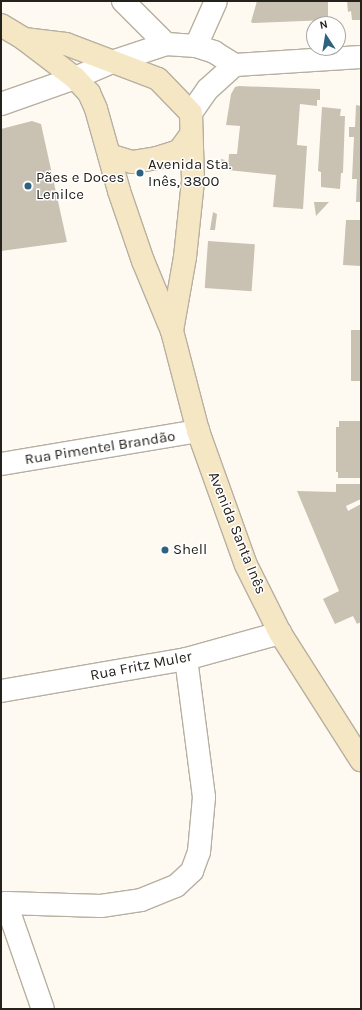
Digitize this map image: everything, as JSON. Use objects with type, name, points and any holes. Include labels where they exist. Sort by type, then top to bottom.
[{"type":"main road","name":"Avenida Santa Inês","points":[[1,25],[24,39],[75,78],[88,93],[93,104],[119,191],[143,261],[172,331],[198,431],[246,565],[280,633],[361,760]]},
{"type":"main road","name":"Avenida Santa Inês","points":[[24,39],[66,44],[158,79],[190,113],[190,136],[194,182],[185,257],[172,331]]},
{"type":"main road","points":[[109,155],[132,162],[157,158],[179,151],[190,136]]},
{"type":"street","points":[[123,1],[166,44]]},
{"type":"street","points":[[196,46],[216,1]]},
{"type":"street","points":[[1,104],[75,78],[112,62],[166,44],[196,46],[214,52],[235,66]]},
{"type":"street","points":[[190,113],[208,89],[235,66],[361,57]]},
{"type":"street","name":"Rua Pimentel Brandão","points":[[1,464],[198,431]]},
{"type":"street","name":"Rua Fritz Muler","points":[[1,691],[186,659],[280,633]]},
{"type":"street","points":[[43,1009],[4,904],[101,906],[142,900],[176,886],[192,871],[199,852],[204,797],[186,659]]},
{"type":"building","points":[[257,1],[328,1],[328,16],[306,16],[306,21],[251,22]]},
{"type":"building","points":[[347,1],[361,1],[361,20],[352,20],[351,11],[348,12]]},
{"type":"building","points":[[235,87],[320,89],[320,100],[317,100],[317,106],[300,104],[297,145],[307,146],[303,209],[273,207],[276,175],[228,170],[229,154],[237,154],[240,126],[226,125],[231,94]]},
{"type":"building","points":[[356,105],[361,106],[361,202],[356,202],[357,179],[352,179],[354,137],[349,137],[349,127],[355,127]]},
{"type":"building","points":[[322,107],[341,109],[340,116],[345,116],[343,173],[341,173],[340,189],[321,187],[321,172],[318,171]]},
{"type":"building","name":"Pães e Doces Lenilce","points":[[32,121],[41,124],[67,242],[1,251],[1,129]]},
{"type":"building","points":[[221,159],[225,160],[225,168],[219,168]]},
{"type":"building","points":[[314,202],[329,202],[316,216]]},
{"type":"building","points":[[213,212],[217,214],[215,230],[210,230]]},
{"type":"building","points":[[346,220],[361,220],[361,266],[343,265]]},
{"type":"building","points":[[208,241],[255,244],[252,291],[205,288]]},
{"type":"building","points":[[351,330],[361,330],[361,381],[351,381]]},
{"type":"building","points":[[339,421],[361,421],[361,478],[338,478],[338,472],[336,472],[336,427],[339,427]]},
{"type":"building","points":[[336,484],[361,484],[361,499],[346,506],[348,511],[361,504],[361,622],[357,624],[353,616],[335,624],[323,599],[339,591],[297,491],[336,492]]},
{"type":"place","name":"Avenida Sta. Inês, 3800","points":[[140,173]]},
{"type":"place","name":"Pães e Doces Lenilce","points":[[28,186]]},
{"type":"place","name":"Shell","points":[[165,550]]}]
